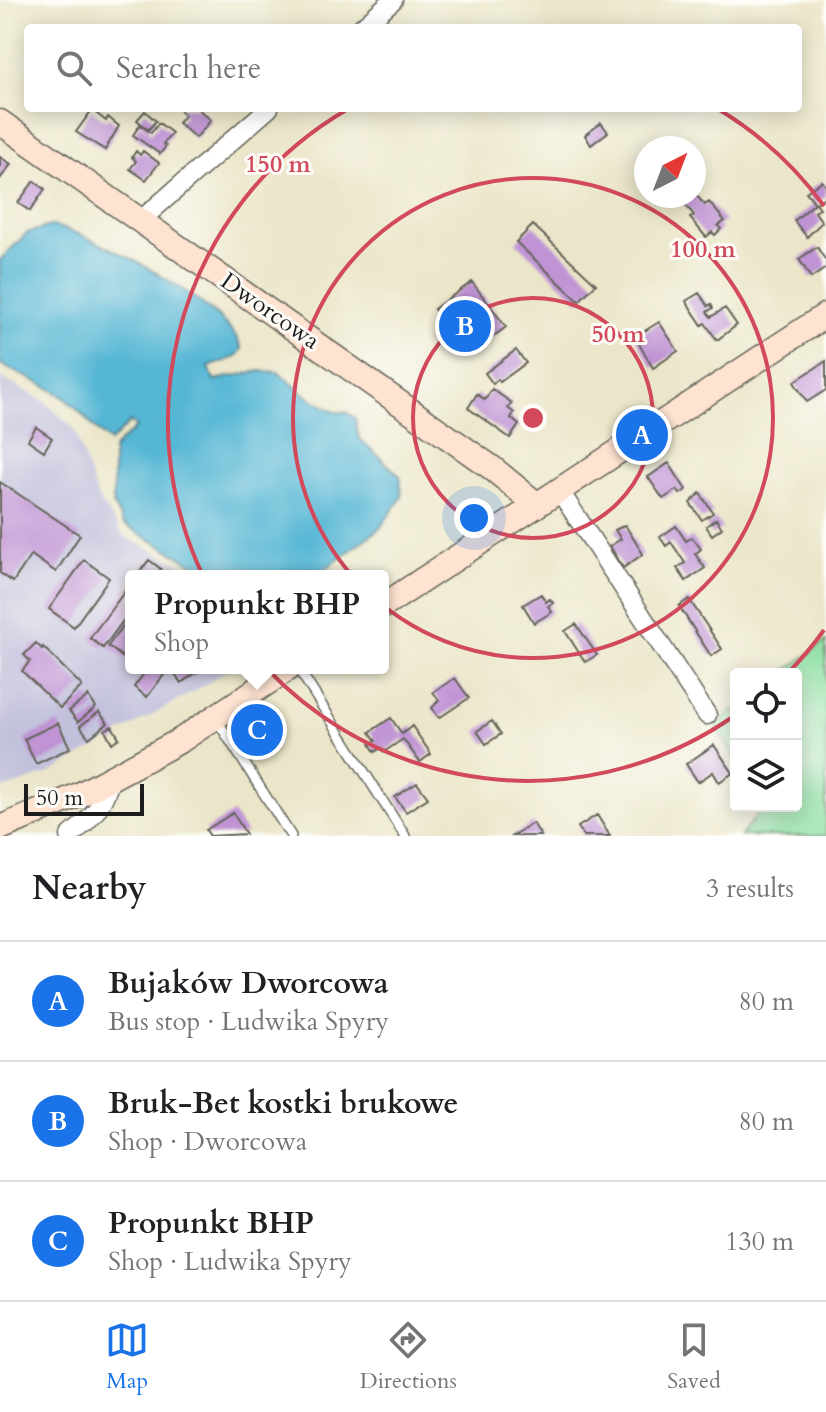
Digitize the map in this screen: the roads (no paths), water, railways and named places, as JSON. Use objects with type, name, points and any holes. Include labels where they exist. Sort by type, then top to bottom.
[{"type":"main road","name":"Dworcowa","points":[[0,122],[492,468],[536,504]]},
{"type":"main road","points":[[389,602],[826,315]]},
{"type":"main road","points":[[12,829],[181,740],[280,674]]},
{"type":"street","points":[[366,24],[393,0]]},
{"type":"street","points":[[141,220],[264,112]]},
{"type":"street","points":[[559,490],[707,715]]},
{"type":"street","points":[[70,836],[103,804],[111,778]]},
{"type":"lane","points":[[302,674],[405,836]]},
{"type":"lane","points":[[215,717],[291,836]]},
{"type":"water","points":[[51,226],[71,232],[127,257],[188,293],[232,332],[242,349],[236,357],[209,367],[214,380],[260,371],[278,372],[307,396],[335,412],[346,412],[355,418],[359,438],[400,476],[402,497],[380,528],[323,570],[204,570],[123,524],[113,504],[113,449],[136,427],[130,422],[110,442],[60,395],[0,364],[0,260],[27,233]]},
{"type":"place","name":"Bruk-Bet kostki brukowe","points":[[465,326]]},
{"type":"place","name":"Bujaków Dworcowa","points":[[642,435]]},
{"type":"place","name":"Propunkt BHP","points":[[257,730]]}]
